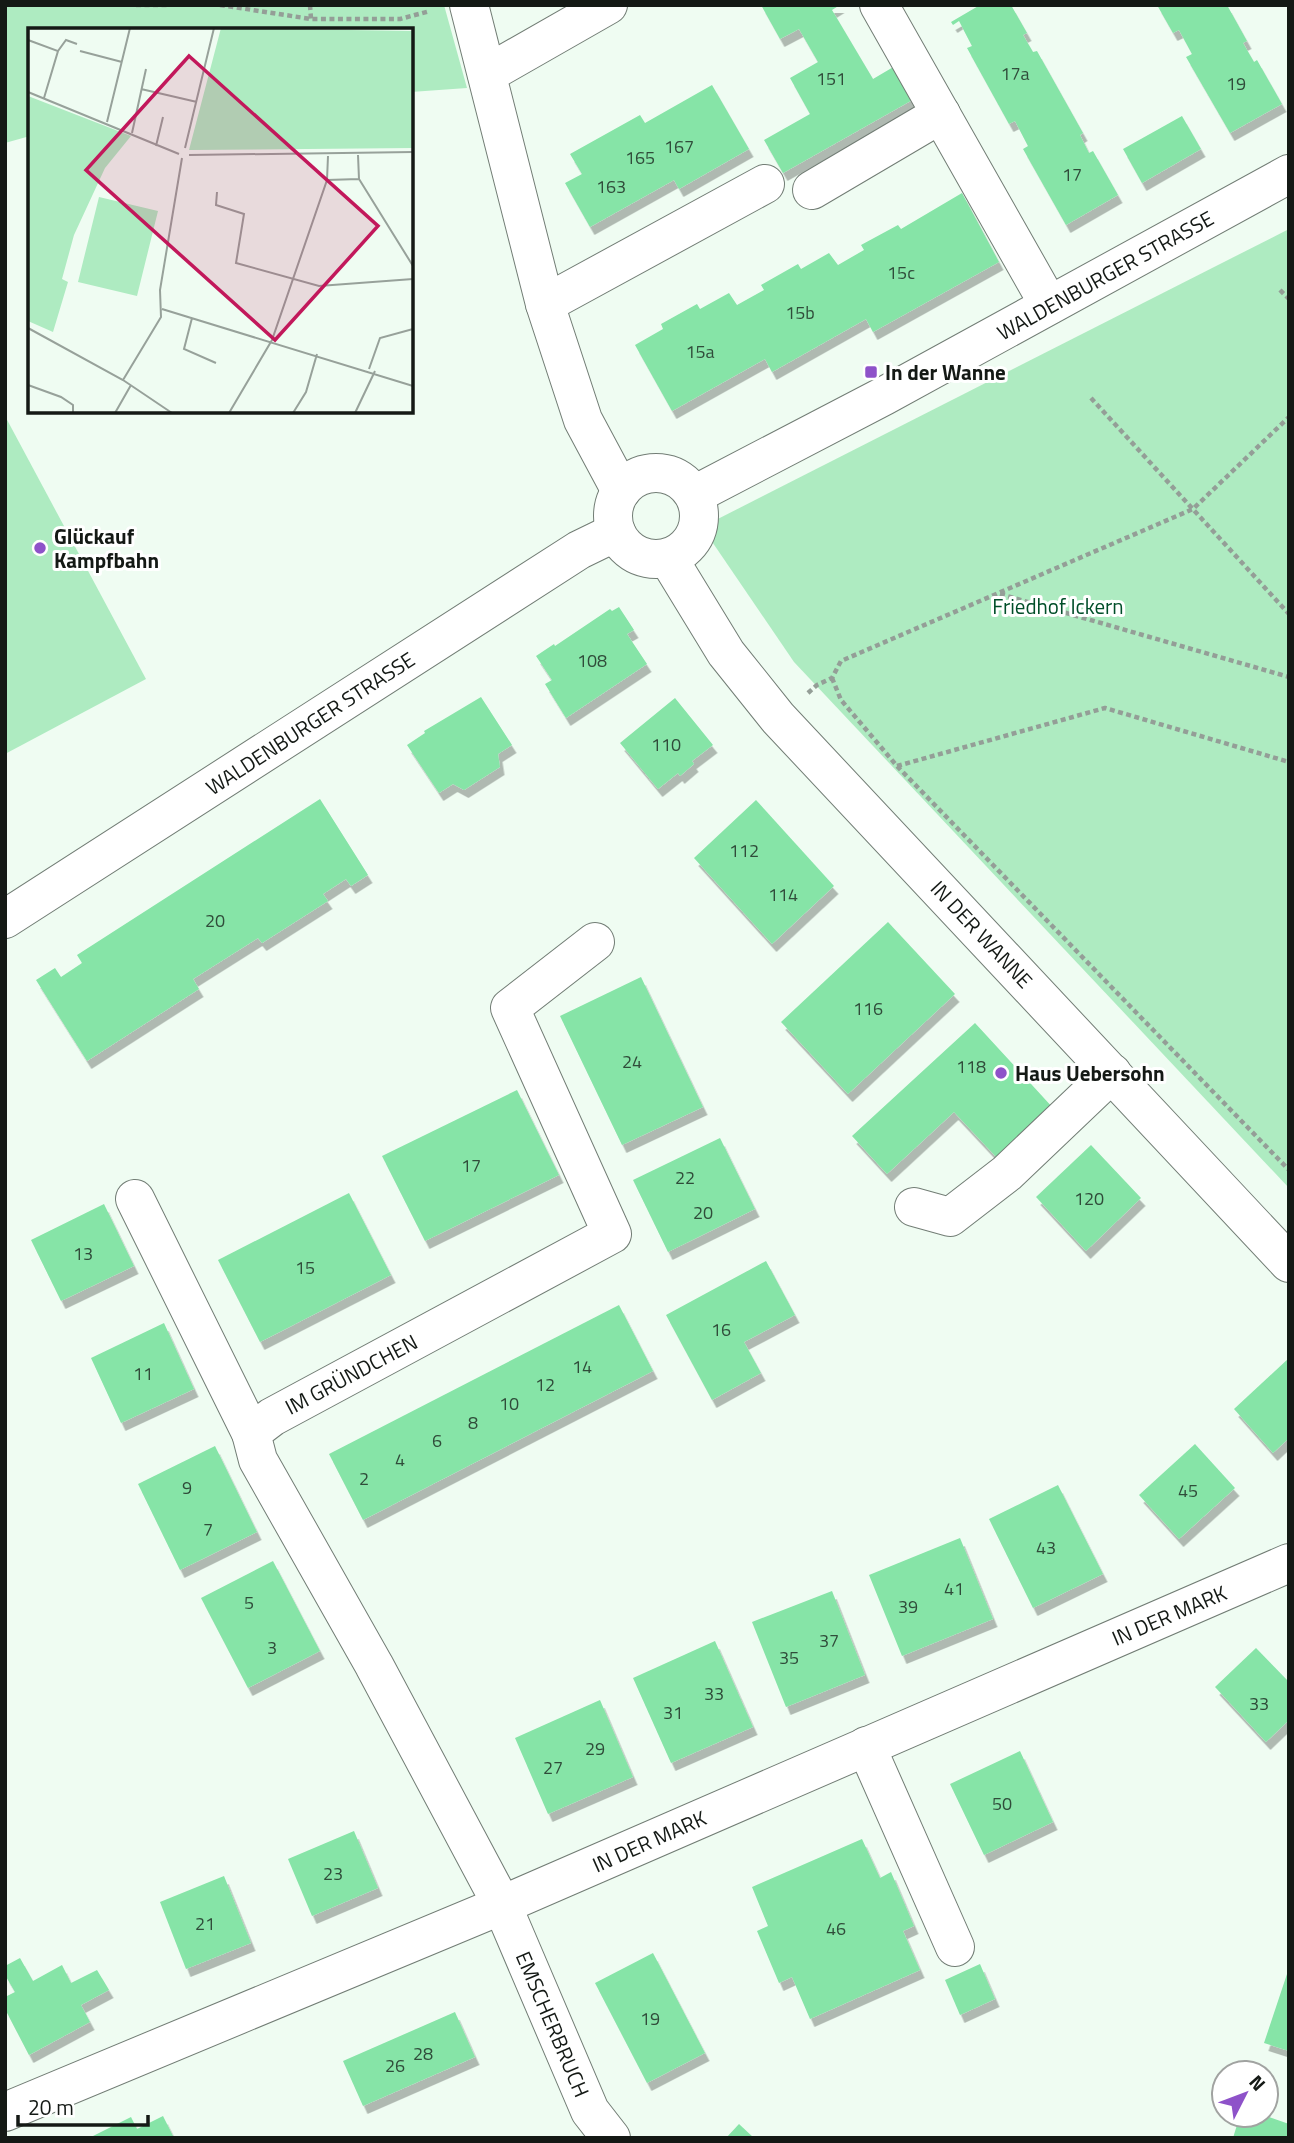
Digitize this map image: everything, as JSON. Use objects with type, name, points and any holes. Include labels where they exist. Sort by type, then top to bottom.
[{"type":"street","points":[[487,74],[608,5]]},
{"type":"street","points":[[878,5],[1049,305]]},
{"type":"street","points":[[451,8],[487,74],[545,304],[583,420],[621,491]]},
{"type":"street","points":[[811,190],[941,114]]},
{"type":"street","name":"WALDENBURGER STRASSE","points":[[694,495],[884,396],[1289,174]]},
{"type":"street","points":[[545,304],[765,184]]},
{"type":"street","points":[[652,473],[676,478],[694,495],[699,519],[696,532],[690,543],[668,558],[643,557],[631,552],[616,532],[614,511],[621,491],[640,476],[652,473]]},
{"type":"street","name":"WALDENBURGER STRASSE","points":[[5,919],[579,550],[616,532]]},
{"type":"street","name":"IN DER WANNE","points":[[668,558],[726,653],[778,718],[1289,1263]]},
{"type":"street","name":"IM GRÜNDCHEN","points":[[251,1433],[272,1417],[612,1234],[510,1008],[596,942]]},
{"type":"street","points":[[914,1207],[950,1217],[1007,1173],[1112,1073]]},
{"type":"street","points":[[135,1199],[251,1433],[258,1460],[374,1665],[502,1905]]},
{"type":"street","name":"IN DER MARK","points":[[5,2112],[502,1905],[1289,1563]]},
{"type":"street","points":[[866,1746],[955,1947]]},
{"type":"street","name":"EMSCHERBRUCH","points":[[502,1905],[590,2111],[611,2138]]},
{"type":"path","points":[[136,5],[169,5]]},
{"type":"path","points":[[220,5],[311,19],[400,19],[451,8]]},
{"type":"path","points":[[310,5],[311,19]]},
{"type":"path","points":[[1280,290],[1289,299]]},
{"type":"path","points":[[1091,398],[1286,607],[1289,614]]},
{"type":"path","points":[[778,718],[817,685],[832,678],[841,661],[1193,509],[1289,417]]},
{"type":"path","points":[[999,594],[1289,677]]},
{"type":"path","points":[[1281,675],[1289,682]]},
{"type":"path","points":[[832,678],[841,701],[897,766],[1289,1170]]},
{"type":"path","points":[[897,766],[1105,708],[1289,762]]},
{"type":"green space","points":[[5,5],[444,5],[467,88],[413,92],[413,28],[28,28],[28,137],[5,143]]},
{"type":"green space","name":"Friedhof Ickern","points":[[1289,229],[1289,1188],[794,662],[702,527]]},
{"type":"green space","name":"Glückauf Kampfbahn","points":[[5,416],[146,679],[5,754]]},
{"type":"building","points":[[761,5],[840,5],[832,10],[873,79],[895,66],[914,99],[783,173],[764,140],[810,114],[790,78],[818,62],[799,29],[780,39]]},
{"type":"building","points":[[980,5],[1011,5],[1027,33],[1023,35],[1033,52],[1037,51],[1083,133],[1080,135],[1089,153],[1093,151],[1118,195],[1066,225],[1023,149],[1028,146],[1015,121],[1009,124],[967,48],[972,46],[959,21],[953,25],[951,22]]},
{"type":"building","points":[[1157,5],[1227,5],[1247,41],[1243,43],[1254,62],[1257,60],[1282,104],[1230,133],[1186,57],[1192,54],[1179,30],[1173,33]]},
{"type":"building","points":[[712,85],[749,149],[679,189],[674,180],[590,227],[565,183],[582,174],[570,154],[640,115],[645,123]]},
{"type":"building","points":[[1182,116],[1201,149],[1142,183],[1123,149]]},
{"type":"building","points":[[962,193],[999,262],[873,332],[866,319],[772,372],[765,359],[672,411],[635,345],[663,329],[661,324],[697,304],[700,309],[729,293],[737,305],[764,290],[761,285],[798,264],[801,269],[829,253],[838,265],[864,250],[861,245],[898,225],[901,229]]},
{"type":"building","points":[[619,607],[634,630],[627,634],[647,664],[566,718],[545,684],[552,680],[536,656],[610,609],[612,611]]},
{"type":"building","points":[[481,697],[512,745],[498,754],[500,767],[464,790],[453,784],[439,793],[407,745],[425,733],[424,731]]},
{"type":"building","points":[[675,698],[713,745],[692,761],[694,764],[680,776],[678,773],[658,789],[620,743]]},
{"type":"building","points":[[320,799],[368,875],[351,886],[346,879],[323,894],[328,901],[262,943],[258,938],[193,979],[199,989],[87,1061],[36,980],[55,968],[61,977],[82,963],[77,955]]},
{"type":"building","points":[[756,800],[834,886],[772,944],[694,858]]},
{"type":"building","points":[[888,922],[955,994],[848,1094],[781,1022]]},
{"type":"building","points":[[641,977],[703,1107],[622,1145],[560,1016]]},
{"type":"building","points":[[975,1023],[1054,1109],[999,1160],[954,1112],[887,1174],[852,1136]]},
{"type":"building","points":[[517,1090],[559,1175],[425,1241],[382,1156]]},
{"type":"building","points":[[720,1138],[755,1209],[668,1252],[633,1180]]},
{"type":"building","points":[[1091,1145],[1141,1198],[1086,1251],[1036,1197]]},
{"type":"building","points":[[349,1193],[391,1275],[260,1342],[218,1260]]},
{"type":"building","points":[[104,1204],[134,1266],[61,1301],[31,1240]]},
{"type":"building","points":[[766,1261],[795,1315],[744,1342],[761,1373],[712,1400],[666,1315]]},
{"type":"building","points":[[619,1305],[653,1371],[363,1520],[329,1454]]},
{"type":"building","points":[[164,1323],[194,1389],[121,1423],[91,1358]]},
{"type":"building","points":[[1289,1358],[1289,1438],[1273,1453],[1234,1409]]},
{"type":"building","points":[[1195,1444],[1235,1488],[1179,1539],[1139,1495]]},
{"type":"building","points":[[215,1446],[257,1532],[180,1570],[138,1484]]},
{"type":"building","points":[[1058,1485],[1103,1574],[1033,1608],[989,1519]]},
{"type":"building","points":[[960,1538],[993,1619],[902,1656],[869,1575]]},
{"type":"building","points":[[273,1561],[320,1651],[248,1688],[201,1598]]},
{"type":"building","points":[[832,1591],[865,1675],[786,1707],[752,1622]]},
{"type":"building","points":[[715,1641],[753,1727],[671,1763],[633,1678]]},
{"type":"building","points":[[1256,1648],[1289,1682],[1289,1720],[1266,1742],[1215,1687]]},
{"type":"building","points":[[600,1700],[633,1777],[548,1814],[515,1738]]},
{"type":"building","points":[[1020,1751],[1053,1822],[984,1855],[950,1784]]},
{"type":"building","points":[[354,1831],[378,1888],[312,1916],[288,1859]]},
{"type":"building","points":[[862,1839],[880,1878],[891,1872],[914,1926],[903,1931],[920,1970],[810,2019],[792,1977],[779,1983],[757,1931],[768,1926],[752,1887]]},
{"type":"building","points":[[224,1876],[251,1943],[186,1969],[160,1902]]},
{"type":"building","points":[[653,1953],[705,2053],[647,2083],[595,1983]]},
{"type":"building","points":[[20,1958],[33,1981],[62,1965],[71,1983],[97,1970],[109,1990],[81,2005],[90,2022],[29,2055],[5,2009],[5,1997],[15,1992],[5,1975],[5,1966]]},
{"type":"building","points":[[980,1964],[995,1999],[960,2015],[945,1980]]},
{"type":"building","points":[[1289,1968],[1289,2051],[1264,2043]]},
{"type":"building","points":[[455,2012],[475,2057],[363,2106],[343,2061]]},
{"type":"building","points":[[163,2116],[173,2136],[169,2138],[89,2138],[131,2117],[137,2129]]},
{"type":"building","points":[[1280,2121],[1289,2124],[1288,2138],[1233,2138],[1236,2129],[1280,2129]]},
{"type":"building","points":[[739,2124],[754,2138],[726,2138]]},
{"type":"place","name":"In der Wanne","points":[[871,372]]},
{"type":"place","name":"Glückauf Kampfbahn","points":[[40,548]]},
{"type":"place","name":"Haus Uebersohn","points":[[1001,1073]]}]
